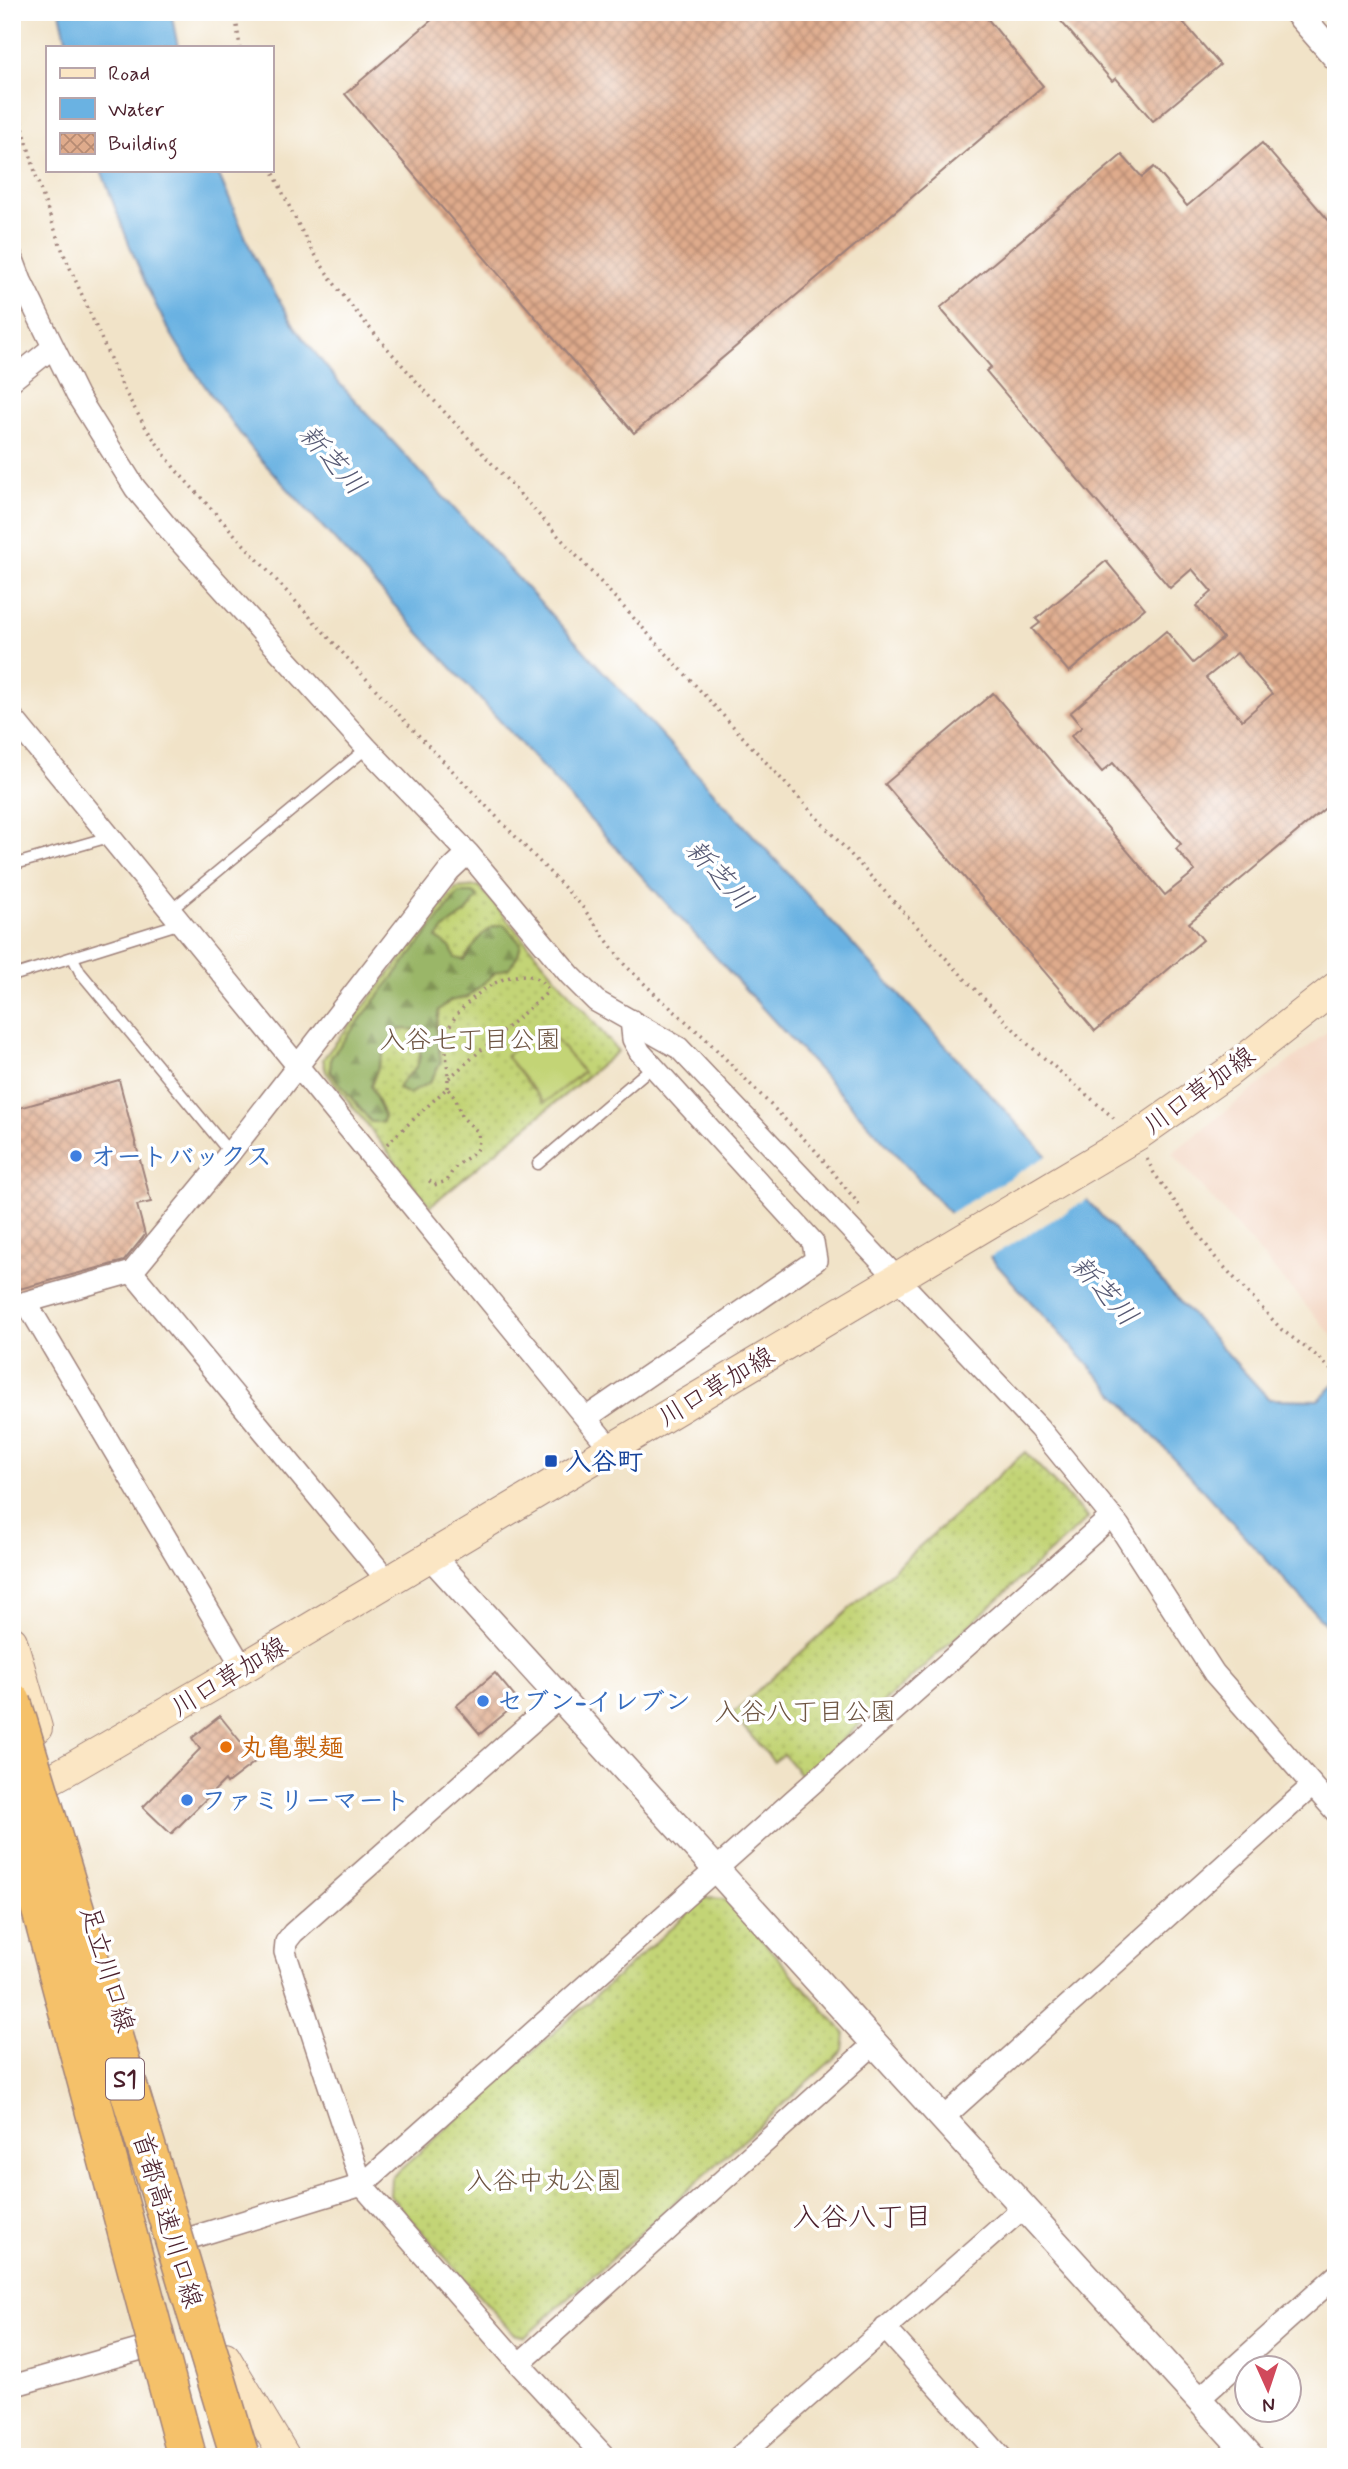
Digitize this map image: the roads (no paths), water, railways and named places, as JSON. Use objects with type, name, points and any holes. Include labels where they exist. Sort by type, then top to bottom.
[{"type":"highway","name":"首都高速川口線","points":[[12,1702],[240,2457]]},
{"type":"highway","name":"首都高速川口線","points":[[12,1801],[187,2457]]},
{"type":"main road","name":"川口草加線","points":[[12,1810],[51,1779],[243,1668],[1124,1143],[1227,1073],[1336,987]]},
{"type":"main road","name":"足立川口線","points":[[12,1640],[254,2457]]},
{"type":"main road","points":[[12,1855],[176,2457]]},
{"type":"main road","points":[[225,2357],[285,2457]]},
{"type":"street","points":[[1297,12],[1336,57]]},
{"type":"street","points":[[12,257],[52,348],[77,395],[135,488],[173,534],[367,748],[468,853],[570,975],[597,1001],[679,1048],[909,1270],[1111,1517],[1214,1673],[1336,1812]]},
{"type":"street","points":[[12,380],[52,348]]},
{"type":"street","points":[[12,718],[611,1449]]},
{"type":"street","points":[[243,1668],[19,1305],[132,1272],[230,1153],[449,871],[468,853]]},
{"type":"street","points":[[586,1418],[816,1260],[813,1242],[640,1052],[633,1039],[631,1020]]},
{"type":"street","points":[[132,1272],[388,1581]]},
{"type":"street","points":[[190,2238],[362,2185],[1111,1517]]},
{"type":"street","points":[[431,1556],[1251,2457]]},
{"type":"street","points":[[560,1697],[293,1933],[286,1941],[285,1952],[362,2185],[519,2364],[606,2457]]},
{"type":"street","points":[[943,2118],[1312,1786]]},
{"type":"street","points":[[519,2364],[875,2043]]},
{"type":"street","points":[[739,2457],[1024,2207]]},
{"type":"street","points":[[1199,2399],[1336,2276]]},
{"type":"street","points":[[885,2328],[1001,2457]]},
{"type":"street","points":[[12,2386],[145,2348]]},
{"type":"lane","points":[[12,976],[73,958],[176,916],[367,748]]},
{"type":"lane","points":[[12,865],[109,837]]},
{"type":"lane","points":[[73,958],[80,972],[230,1153]]},
{"type":"lane","points":[[538,1164],[653,1066]]},
{"type":"water","points":[[60,12],[171,12],[178,46],[68,46]]},
{"type":"water","name":"新芝川","points":[[102,172],[218,172],[254,257],[297,330],[340,384],[1269,1399],[1318,1400],[1336,1383],[1336,1636],[256,454],[211,394],[170,332],[124,232]]},
{"type":"place","name":"オートバックス","points":[[76,1156]]},
{"type":"place","name":"入谷町","points":[[551,1461]]},
{"type":"place","name":"セブン-イレブン","points":[[483,1701]]},
{"type":"place","name":"丸亀製麺","points":[[226,1747]]},
{"type":"place","name":"ファミリーマート","points":[[187,1800]]},
{"type":"district","name":"入谷八丁目","points":[[862,2216]]},
{"type":"park label","name":"入谷七丁目公園","points":[[470,1039]]},
{"type":"park label","name":"入谷八丁目公園","points":[[805,1711]]},
{"type":"park label","name":"入谷中丸公園","points":[[544,2180]]}]
